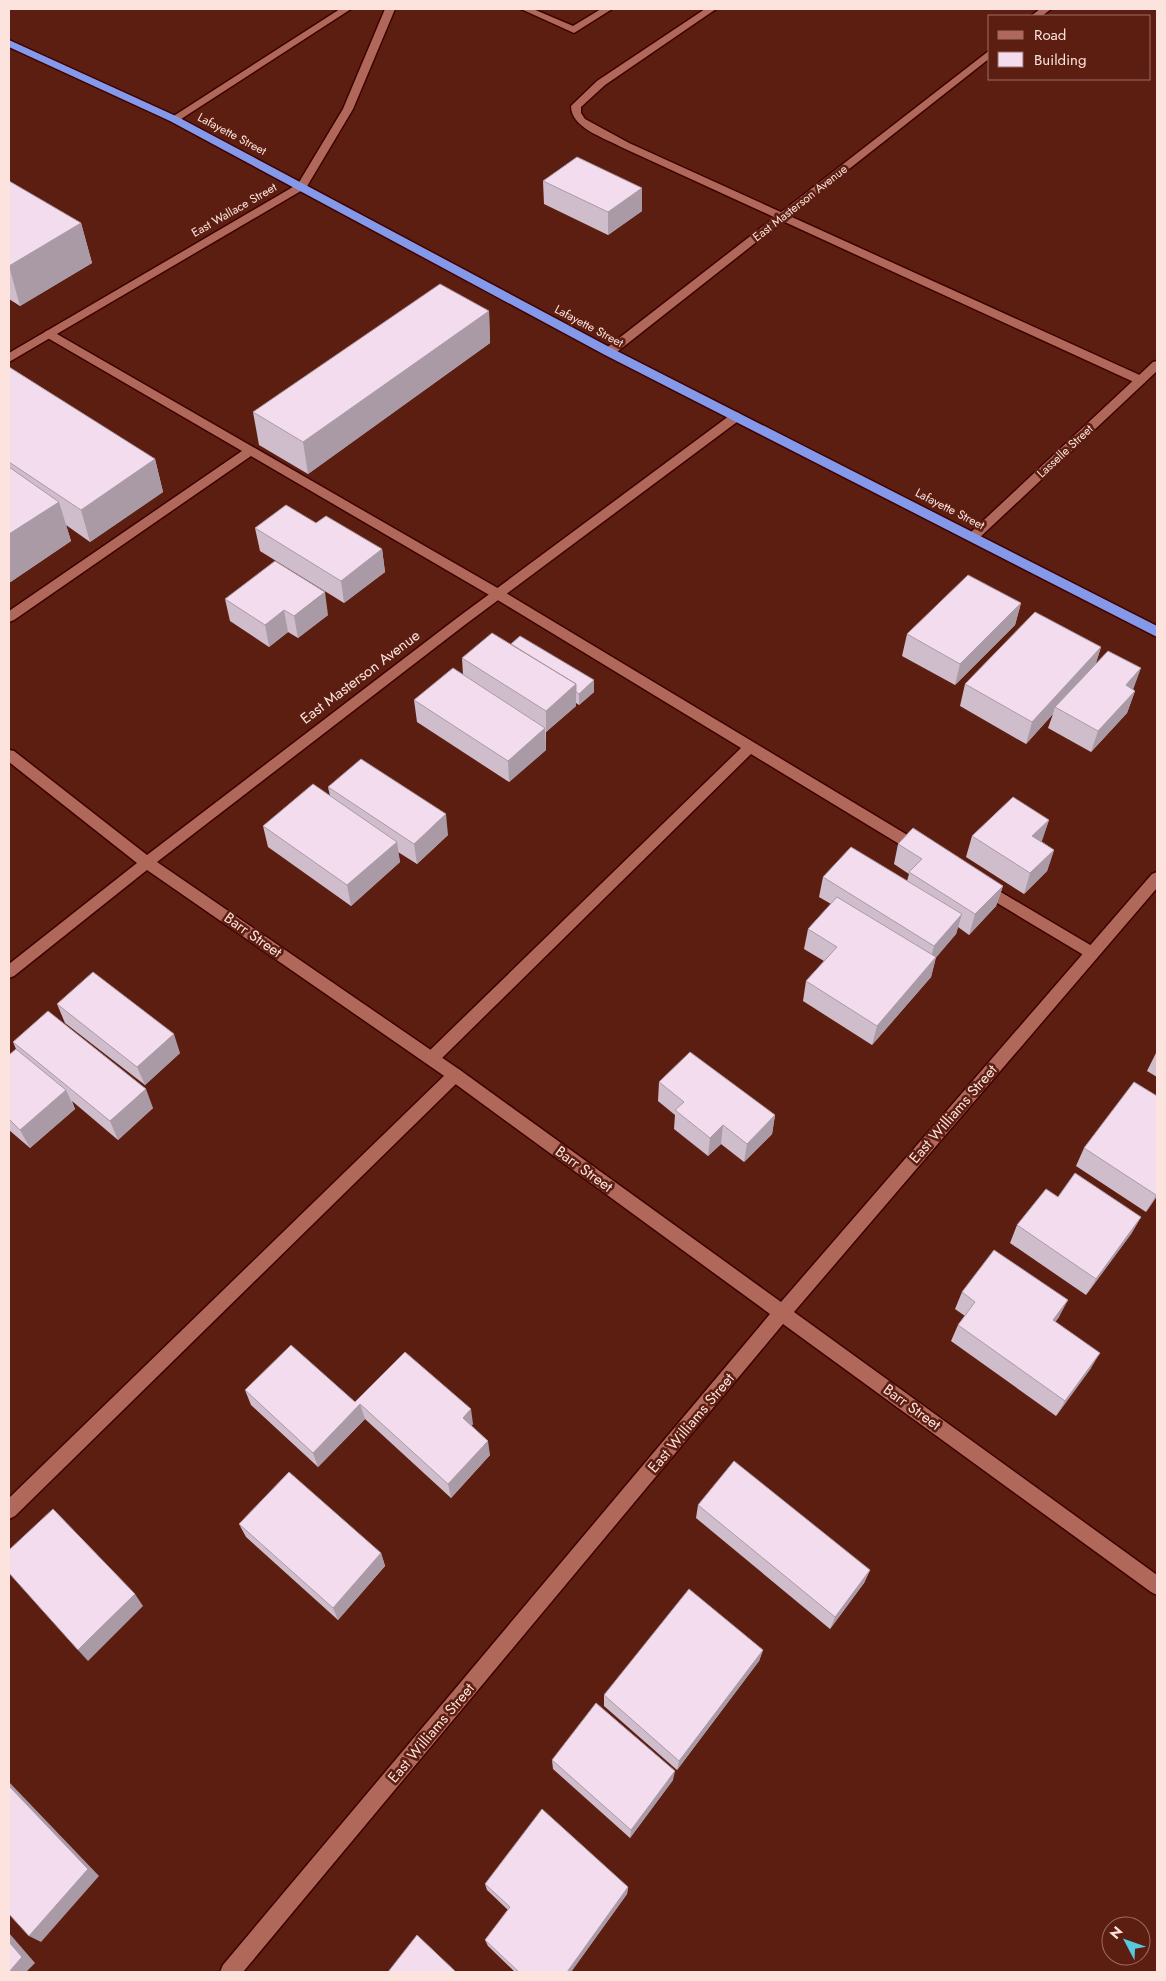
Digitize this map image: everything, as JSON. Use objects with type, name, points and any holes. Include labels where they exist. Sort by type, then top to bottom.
[{"type":"highway","name":"Lafayette Street","points":[[9,43],[174,119],[609,352],[1157,632]]},
{"type":"street","points":[[174,119],[346,9]]},
{"type":"street","name":"East Wallace Street","points":[[9,358],[302,186],[348,109],[390,9]]},
{"type":"street","points":[[526,9],[574,30],[607,9]]},
{"type":"street","points":[[711,9],[600,82],[576,106],[576,113],[580,121],[625,145],[780,218],[1140,380]]},
{"type":"street","name":"East Masterson Avenue","points":[[609,352],[988,55]]},
{"type":"street","points":[[50,334],[496,593],[929,855]]},
{"type":"street","name":"Lasselle Street","points":[[973,537],[1157,365]]},
{"type":"street","name":"East Masterson Avenue","points":[[9,972],[146,862],[496,593],[737,416]]},
{"type":"street","points":[[9,617],[250,451]]},
{"type":"street","points":[[432,1058],[750,747]]},
{"type":"street","name":"Barr Street","points":[[9,755],[146,862],[432,1058],[1157,1586]]},
{"type":"street","name":"East Williams Street","points":[[230,1972],[782,1313],[1157,878]]},
{"type":"street","points":[[972,881],[1092,953]]},
{"type":"street","points":[[9,1510],[455,1075]]},
{"type":"building","points":[[577,157],[642,188],[608,212],[543,181]]},
{"type":"building","points":[[9,181],[81,223],[9,266]]},
{"type":"building","points":[[440,284],[489,311],[303,442],[253,412]]},
{"type":"building","points":[[9,367],[155,459],[81,510],[9,462]]},
{"type":"building","points":[[9,467],[59,502],[9,534]]},
{"type":"building","points":[[286,505],[316,523],[326,516],[382,549],[341,581],[255,528]]},
{"type":"building","points":[[275,561],[325,592],[294,616],[284,610],[265,625],[225,599]]},
{"type":"building","points":[[968,575],[1021,603],[960,664],[907,634]]},
{"type":"building","points":[[1035,612],[1101,647],[1032,722],[965,684]]},
{"type":"building","points":[[492,633],[576,684],[546,711],[462,658]]},
{"type":"building","points":[[520,636],[594,680],[579,694],[576,692],[576,684],[511,644]]},
{"type":"building","points":[[1108,651],[1141,668],[1126,685],[1135,691],[1098,731],[1055,707]]},
{"type":"building","points":[[453,668],[545,728],[508,761],[414,700]]},
{"type":"building","points":[[361,759],[446,814],[414,844],[328,787]]},
{"type":"building","points":[[313,784],[397,842],[347,885],[263,826]]},
{"type":"building","points":[[1013,797],[1049,820],[1032,836],[1054,850],[1030,873],[972,836]]},
{"type":"building","points":[[913,828],[1003,886],[975,914],[909,872],[922,859],[898,844]]},
{"type":"building","points":[[851,847],[962,914],[934,946],[823,877]]},
{"type":"building","points":[[837,897],[936,957],[877,1026],[806,981],[837,947],[808,929]]},
{"type":"building","points":[[93,972],[174,1034],[137,1067],[57,1004]]},
{"type":"building","points":[[48,1011],[146,1089],[110,1121],[13,1042]]},
{"type":"building","points":[[16,1049],[66,1090],[20,1130],[9,1119],[9,1055]]},
{"type":"building","points":[[690,1052],[775,1115],[747,1144],[723,1125],[710,1138],[675,1110],[684,1102],[659,1082]]},
{"type":"building","points":[[1134,1082],[1157,1096],[1156,1195],[1084,1148]]},
{"type":"building","points":[[1075,1173],[1141,1217],[1096,1279],[1017,1225],[1046,1189],[1058,1197]]},
{"type":"building","points":[[994,1250],[1068,1300],[1053,1320],[1100,1353],[1065,1401],[958,1325],[975,1302],[962,1292]]},
{"type":"building","points":[[291,1345],[355,1402],[405,1352],[471,1409],[463,1418],[488,1441],[448,1484],[360,1404],[313,1453],[245,1390]]},
{"type":"building","points":[[734,1461],[870,1570],[835,1617],[698,1505]]},
{"type":"building","points":[[289,1472],[381,1553],[333,1608],[239,1524]]},
{"type":"building","points":[[53,1509],[135,1594],[78,1650],[9,1573],[9,1550]]},
{"type":"building","points":[[689,1589],[763,1650],[679,1761],[604,1695]]},
{"type":"building","points":[[596,1703],[675,1771],[631,1830],[552,1760]]},
{"type":"building","points":[[9,1786],[88,1869],[29,1936],[9,1914]]},
{"type":"building","points":[[542,1809],[628,1887],[567,1972],[519,1972],[485,1940],[510,1907],[485,1884]]},
{"type":"building","points":[[417,1935],[456,1972],[388,1972]]},
{"type":"building","points":[[9,1942],[22,1957],[9,1972]]}]
